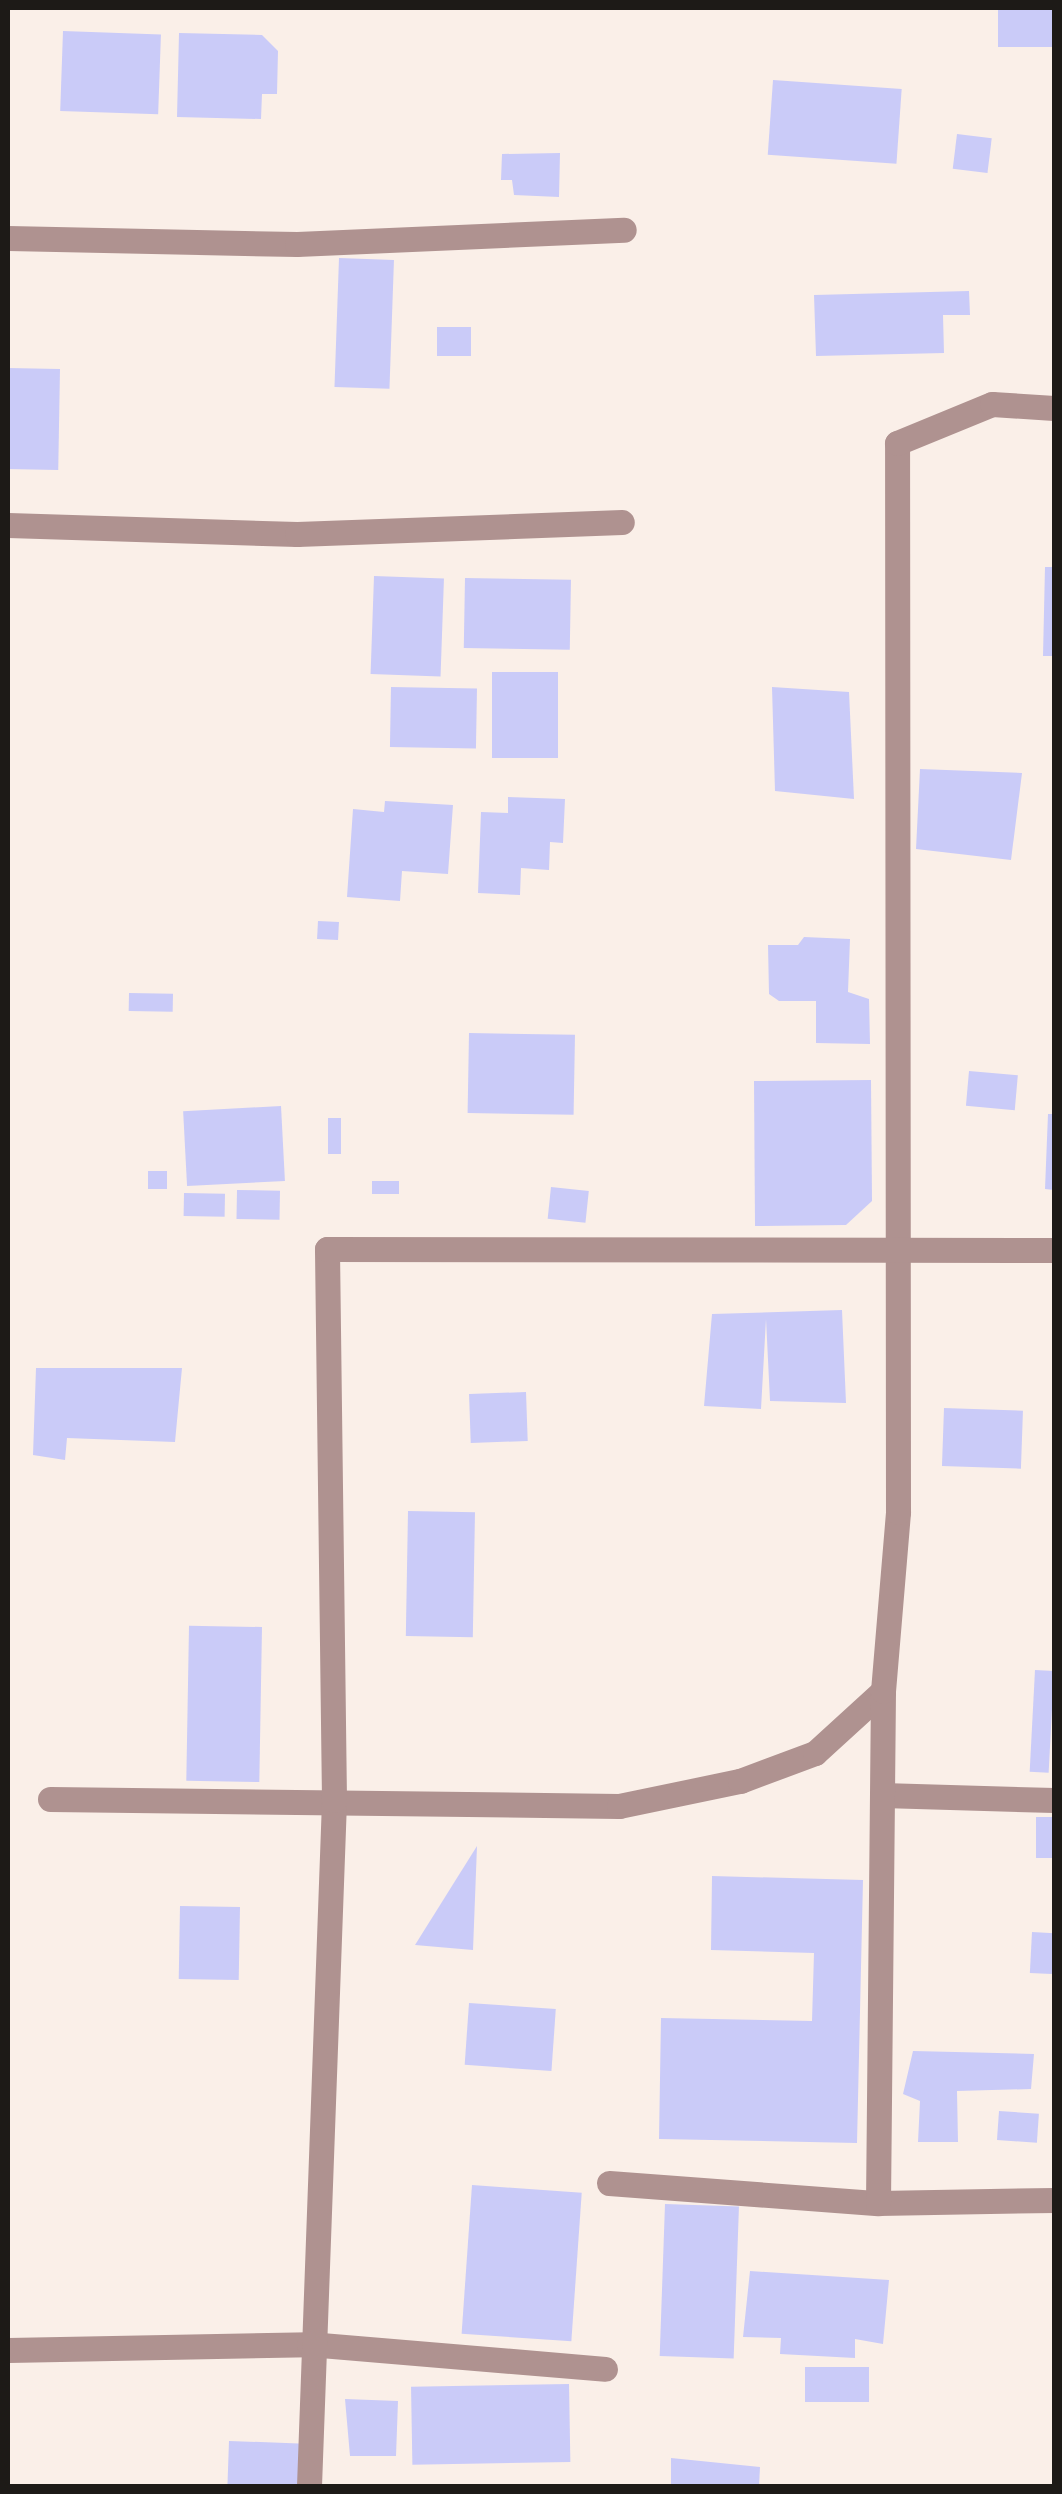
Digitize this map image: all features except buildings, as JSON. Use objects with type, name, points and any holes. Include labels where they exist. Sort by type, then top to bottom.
[{"type":"street","points":[[8,238],[297,244],[624,230]]},
{"type":"street","points":[[878,2203],[884,1691],[898,1512],[898,443],[992,404],[1054,408]]},
{"type":"street","points":[[8,525],[297,534],[622,522]]},
{"type":"street","points":[[309,2486],[310,2344],[334,1800],[328,1249],[1054,1250]]},
{"type":"street","points":[[50,1798],[619,1806],[740,1781],[815,1753],[884,1691]]},
{"type":"street","points":[[882,1794],[1054,1800]]},
{"type":"street","points":[[609,2184],[878,2203],[1054,2200]]},
{"type":"street","points":[[8,2350],[310,2344],[605,2369]]}]
